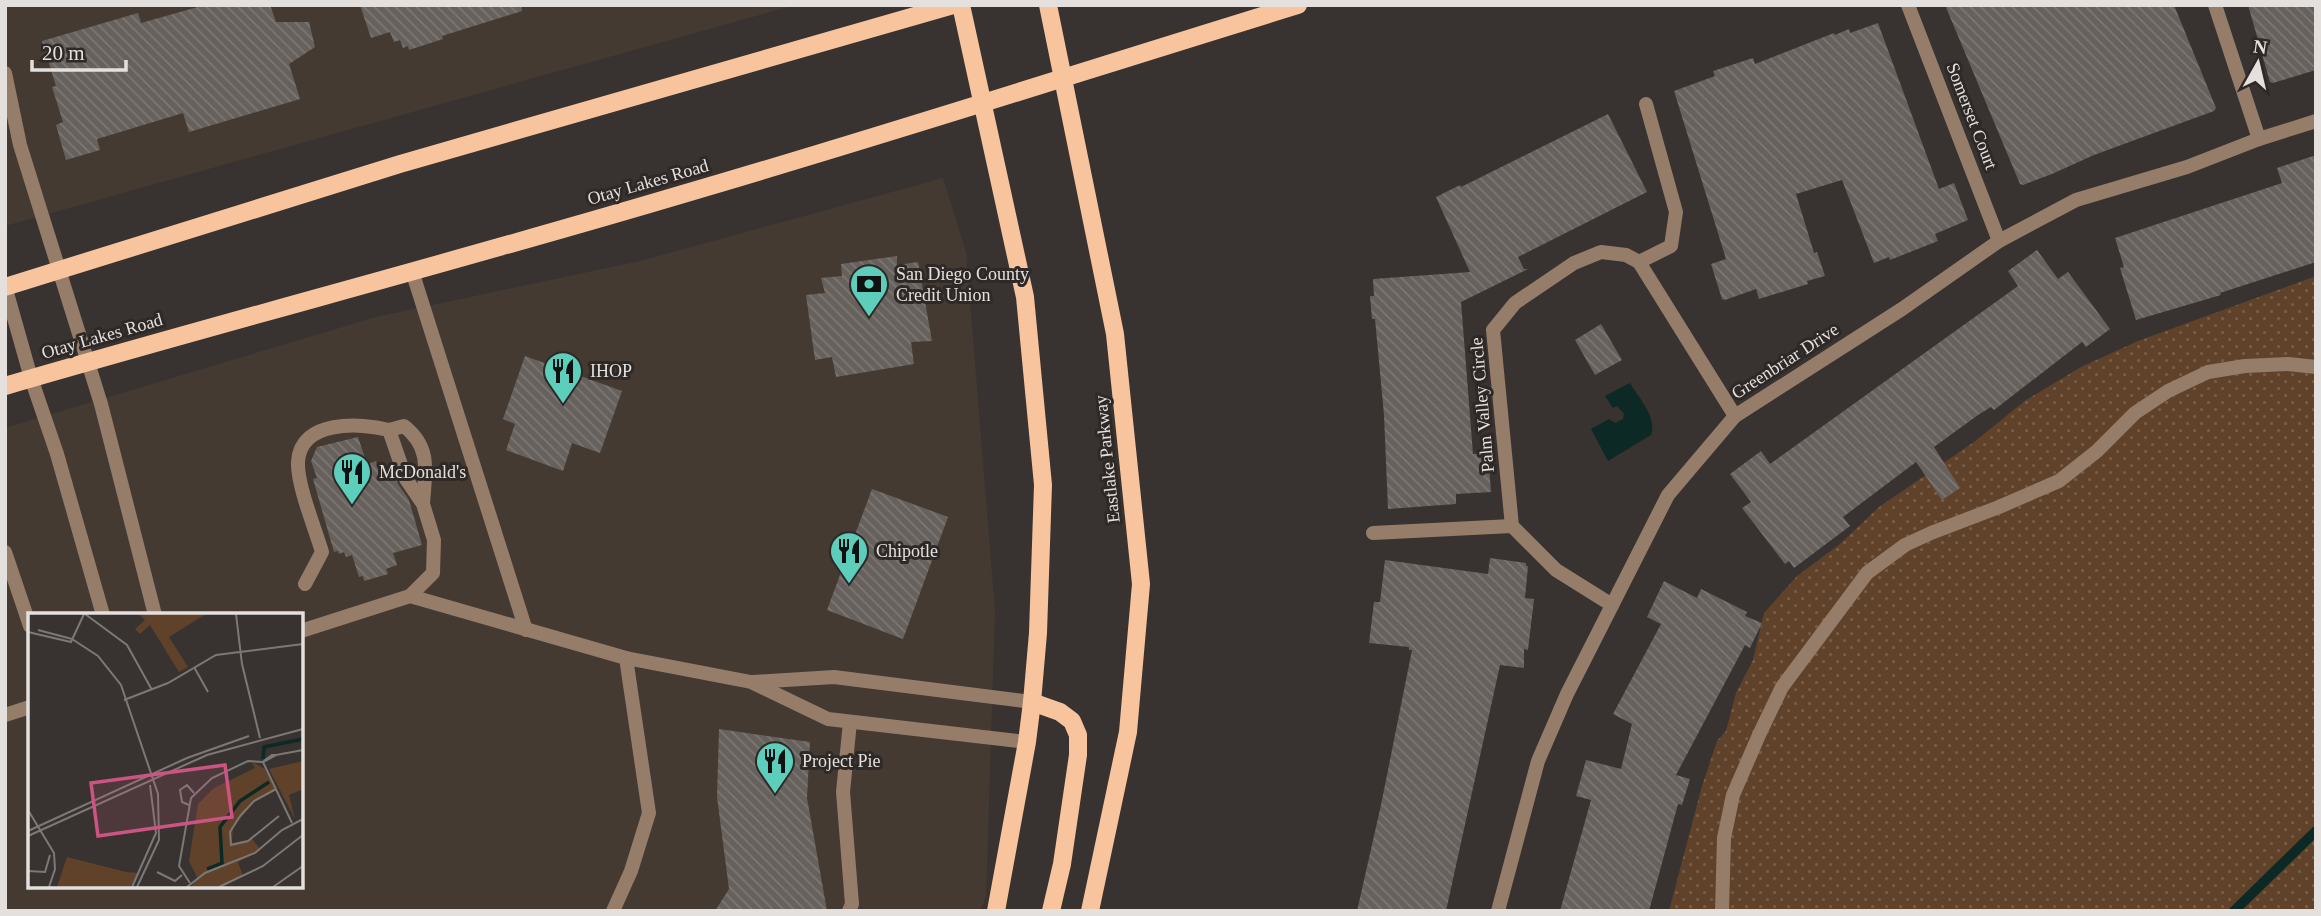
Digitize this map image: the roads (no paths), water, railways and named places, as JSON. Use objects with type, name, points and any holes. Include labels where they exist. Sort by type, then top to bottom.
[{"type":"main road","points":[[5,287],[400,163],[953,5]]},
{"type":"main road","points":[[961,5],[1025,297],[1042,485],[1038,633],[1032,702],[996,911]]},
{"type":"main road","name":"Eastlake Parkway","points":[[1048,5],[1115,334],[1141,584],[1128,732],[1090,911]]},
{"type":"main road","name":"Otay Lakes Road","points":[[5,386],[680,195],[984,104],[1064,76],[1298,5]]},
{"type":"main road","points":[[1032,702],[1060,712],[1072,721],[1078,735],[1076,769],[1062,864],[1051,911]]},
{"type":"street","name":"Somerset Court","points":[[1908,5],[1999,241]]},
{"type":"street","points":[[2215,5],[2259,139]]},
{"type":"street","points":[[5,73],[20,145],[89,361],[154,613]]},
{"type":"street","points":[[1646,104],[1676,212],[1671,246],[1639,262],[1735,416]]},
{"type":"street","name":"Greenbriar Drive","points":[[1498,911],[1538,761],[1567,694],[1668,495],[1735,416],[1902,309],[1999,241],[2076,200],[2187,167],[2259,139],[2316,121]]},
{"type":"street","name":"Palm Valley Circle","points":[[1512,526],[1493,330],[1516,303],[1574,263],[1601,252],[1626,255],[1639,262]]},
{"type":"street","points":[[412,271],[526,630]]},
{"type":"street","points":[[5,287],[102,613]]},
{"type":"street","points":[[1722,911],[1724,838],[1733,795],[1782,687],[1867,573],[1905,545],[2059,481],[2097,451],[2135,413],[2168,391],[2208,372],[2288,364],[2316,367]]},
{"type":"street","points":[[305,584],[322,552],[299,475],[298,459],[307,440],[321,430],[370,425],[389,430],[404,426],[415,435],[424,452],[423,504]]},
{"type":"street","points":[[303,630],[410,596],[433,573],[434,540],[423,504],[406,479],[389,430]]},
{"type":"street","points":[[1373,533],[1512,526],[1556,569],[1612,605]]},
{"type":"street","points":[[5,552],[28,620]]},
{"type":"street","points":[[410,596],[626,658],[751,682],[834,677],[1032,702]]},
{"type":"street","points":[[613,911],[631,871],[649,813],[626,658]]},
{"type":"street","points":[[751,682],[828,719],[1027,742]]},
{"type":"street","points":[[5,715],[28,709]]},
{"type":"street","points":[[849,911],[852,904],[843,792],[850,722]]},
{"type":"water","points":[[1630,383],[1650,415],[1651,435],[1608,461],[1591,429],[1609,419],[1615,423],[1623,419],[1624,414],[1617,406],[1613,408],[1605,396]]},
{"type":"waterway","points":[[2234,911],[2316,831]]},
{"type":"place","name":"San Diego County Credit Union","points":[[869,318]]},
{"type":"place","name":"IHOP","points":[[563,405]]},
{"type":"place","name":"McDonald's","points":[[352,506]]},
{"type":"place","name":"Chipotle","points":[[849,585]]},
{"type":"place","name":"Project Pie","points":[[775,795]]}]
